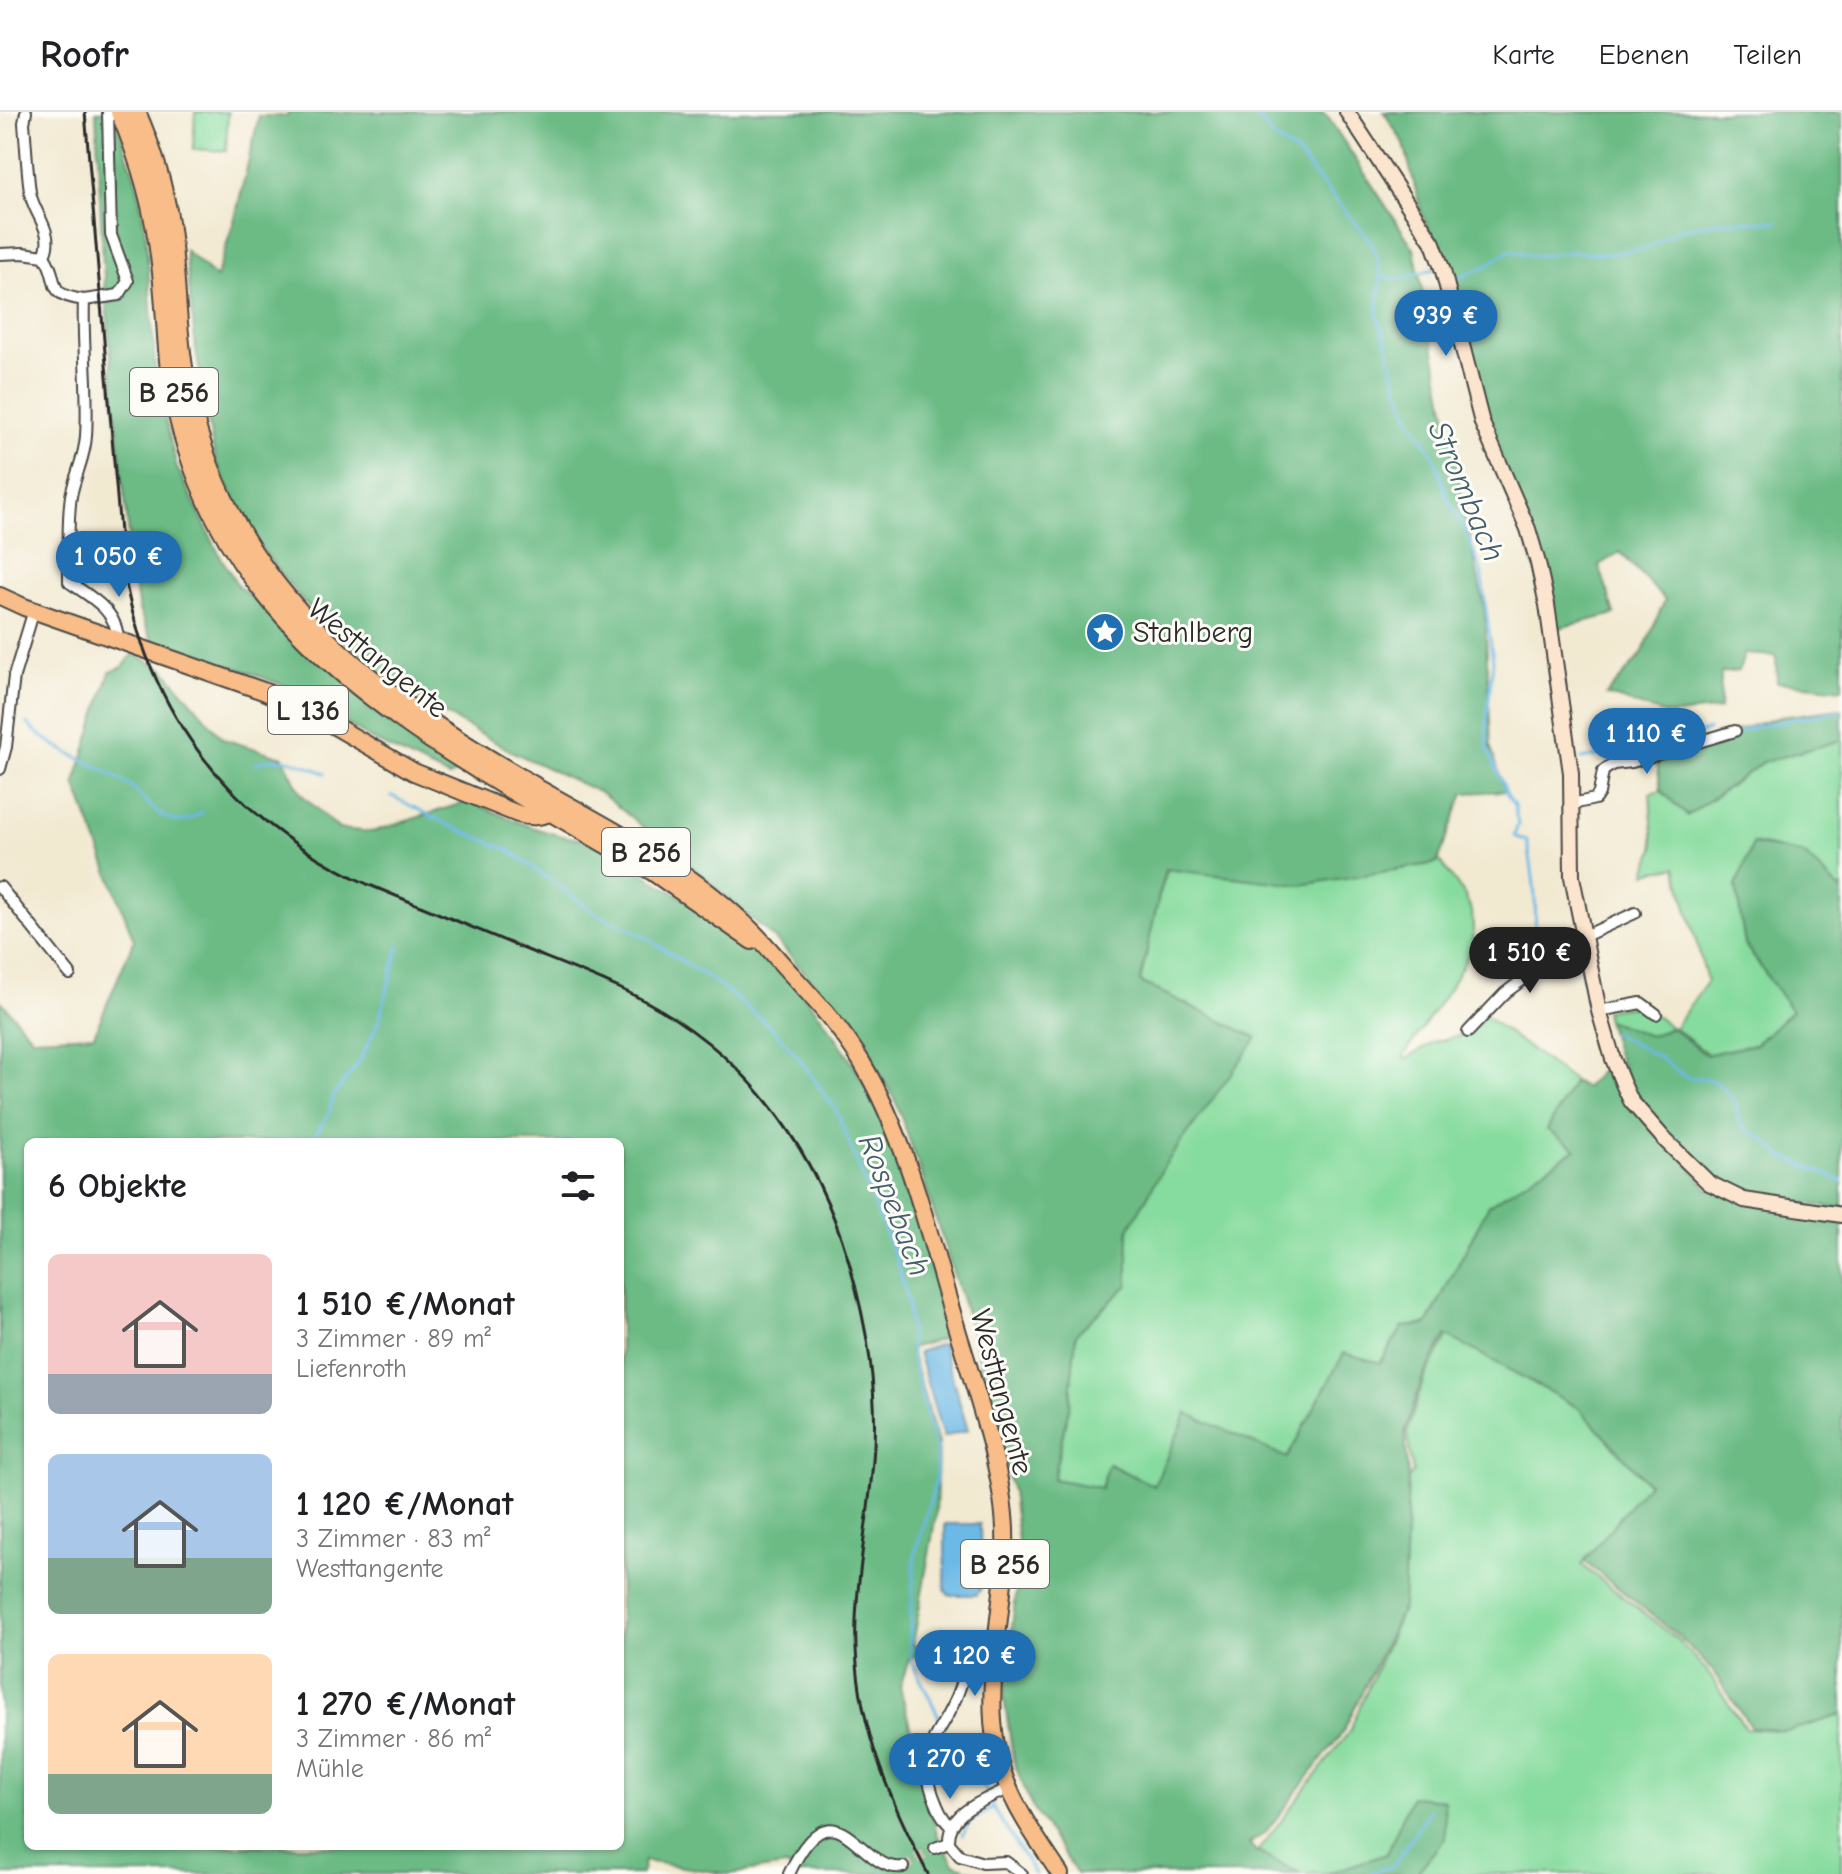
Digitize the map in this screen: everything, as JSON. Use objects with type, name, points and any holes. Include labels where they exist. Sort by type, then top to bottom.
[{"type":"highway","name":"Westtangente","points":[[120,112],[138,134]]},
{"type":"highway","name":"Westtangente","points":[[136,112],[138,134],[169,221],[184,376],[195,423],[211,470],[241,535],[286,599],[353,665],[526,800]]},
{"type":"main road","points":[[1347,112],[1433,243],[1482,423],[1528,529],[1547,605],[1566,731],[1572,804],[1572,877],[1599,1011],[1613,1059],[1631,1101],[1709,1183],[1744,1200],[1842,1215]]},
{"type":"main road","name":"L 136","points":[[0,596],[263,691],[307,710],[414,772],[526,800]]},
{"type":"main road","name":"Westtangente","points":[[526,800],[578,811],[659,859],[713,896],[749,927],[816,1001],[861,1061],[891,1124],[917,1196],[994,1459],[1002,1500],[1004,1575],[993,1669],[992,1721],[1002,1791],[1060,1874]]},
{"type":"main road","name":"Westtangente","points":[[526,800],[651,871],[773,954]]},
{"type":"main road","name":"B 256","points":[[551,813],[567,809],[578,811]]},
{"type":"street","points":[[26,112],[24,123],[30,197],[45,225],[47,249],[44,256],[60,294],[66,298],[84,300],[119,295],[128,281],[111,235],[108,112]]},
{"type":"street","points":[[0,254],[44,256]]},
{"type":"street","points":[[84,300],[82,342],[86,354],[87,417],[83,455],[70,510],[69,576],[73,584],[111,615],[118,641]]},
{"type":"street","points":[[0,769],[6,747],[14,676],[34,610]]},
{"type":"street","points":[[1572,804],[1595,799],[1603,771],[1613,764],[1632,762],[1735,731]]},
{"type":"street","points":[[0,887],[70,974]]},
{"type":"street","points":[[1468,1032],[1505,993],[1574,941],[1635,913]]},
{"type":"street","points":[[1599,1011],[1641,1003],[1656,1014]]},
{"type":"street","points":[[951,1827],[942,1818],[926,1765],[932,1740],[947,1719],[960,1688],[966,1659]]},
{"type":"street","points":[[1002,1791],[959,1815],[951,1827],[949,1843],[960,1856],[983,1863],[1006,1862],[1022,1874]]},
{"type":"street","points":[[789,1874],[798,1855],[812,1839],[822,1832],[834,1830],[848,1836],[880,1864],[903,1867]]},
{"type":"street","points":[[935,1848],[949,1843]]},
{"type":"green space","points":[[96,112],[113,112],[138,187],[146,237],[156,380],[177,468],[219,554],[238,586],[287,629],[457,763],[456,772],[449,777],[373,740],[288,687],[241,669],[154,646],[139,610],[134,581],[116,418],[103,264]]},
{"type":"green space","points":[[195,112],[228,112],[226,151],[193,149]]},
{"type":"green space","points":[[291,112],[1320,112],[1327,116],[1414,249],[1485,613],[1491,748],[1505,791],[1464,793],[1437,863],[1300,885],[1165,869],[1140,982],[1257,1038],[1164,1166],[1128,1231],[1128,1285],[1076,1334],[1069,1406],[1053,1479],[1101,1488],[1108,1464],[1154,1486],[1187,1413],[1287,1458],[1344,1353],[1380,1363],[1403,1327],[1427,1325],[1489,1205],[1576,1149],[1547,1130],[1574,1081],[1585,1088],[1608,1063],[1707,1188],[1842,1219],[1842,1715],[1788,1731],[1751,1727],[1712,1670],[1680,1637],[1584,1561],[1648,1483],[1579,1408],[1446,1335],[1423,1377],[1405,1432],[1408,1478],[1403,1607],[1343,1732],[1265,1833],[1249,1844],[1257,1852],[1301,1874],[1077,1874],[1031,1805],[1014,1762],[1004,1697],[1020,1557],[1012,1492],[975,1341],[895,1100],[863,1046],[839,1011],[776,940],[601,793],[511,751],[389,683],[300,598],[252,536],[215,460],[196,350],[185,250],[216,278],[235,218],[259,116],[286,116]]},
{"type":"green space","points":[[1384,112],[1842,112],[1842,689],[1777,682],[1776,656],[1744,654],[1739,671],[1721,673],[1720,709],[1669,715],[1606,695],[1642,654],[1665,600],[1620,552],[1599,565],[1615,614],[1555,629],[1488,424],[1448,272],[1421,211],[1404,144]]},
{"type":"green space","points":[[133,654],[164,669],[223,739],[283,757],[301,794],[339,829],[372,832],[469,801],[535,828],[594,843],[737,935],[780,971],[815,1009],[845,1051],[890,1141],[908,1189],[952,1336],[910,1348],[938,1444],[936,1515],[913,1644],[923,1652],[909,1659],[900,1687],[937,1834],[954,1864],[980,1874],[799,1874],[786,1866],[728,1874],[644,1861],[641,1874],[0,1874],[0,1000],[32,1038],[94,1035],[134,940],[75,783],[110,672],[123,667]]},
{"type":"green space","points":[[1842,709],[1842,740],[1763,762],[1687,816],[1661,790],[1656,756],[1780,717]]},
{"type":"green space","points":[[1842,740],[1842,891],[1804,854],[1753,843],[1736,886],[1745,945],[1792,1011],[1755,1044],[1708,1054],[1674,1028],[1707,981],[1676,867],[1646,873],[1654,848],[1650,793],[1661,790],[1687,816],[1764,762]]},
{"type":"green space","points":[[1753,844],[1804,854],[1842,892],[1842,1209],[1743,1194],[1712,1181],[1637,1101],[1616,1052],[1607,1020],[1649,1036],[1672,1028],[1706,1055],[1756,1044],[1792,1011],[1745,944],[1736,886]]},
{"type":"green space","points":[[1439,860],[1464,894],[1472,911],[1474,945],[1403,1057],[1406,1059],[1434,1042],[1469,1033],[1485,1016],[1574,1081],[1548,1129],[1577,1148],[1489,1205],[1427,1324],[1403,1327],[1380,1363],[1344,1354],[1287,1459],[1187,1413],[1154,1486],[1109,1464],[1101,1488],[1053,1479],[1069,1406],[1076,1334],[1128,1285],[1128,1231],[1164,1166],[1256,1038],[1140,982],[1157,902],[1168,869],[1300,885],[1437,863]]},
{"type":"green space","points":[[1640,1005],[1672,1028],[1649,1036],[1607,1020],[1605,1010]]},
{"type":"green space","points":[[1448,1336],[1579,1408],[1648,1484],[1582,1565],[1676,1638],[1707,1671],[1745,1728],[1788,1731],[1842,1715],[1842,1874],[1416,1874],[1445,1838],[1444,1800],[1411,1797],[1387,1854],[1325,1874],[1301,1874],[1257,1852],[1349,1732],[1403,1607],[1408,1478],[1413,1472],[1407,1432],[1424,1379]]},
{"type":"green space","points":[[1411,1797],[1444,1800],[1445,1838],[1416,1874],[1325,1874],[1387,1854]]},
{"type":"water","points":[[942,1344],[968,1430],[943,1437],[918,1352]]},
{"type":"water","points":[[945,1524],[980,1524],[981,1589],[976,1595],[949,1595],[945,1590]]},
{"type":"waterway","name":"Strombach","points":[[1250,112],[1263,123],[1273,138],[1297,153],[1371,242],[1378,259],[1381,276],[1377,313],[1394,378],[1413,424],[1431,451],[1446,495],[1465,528],[1481,571],[1493,661],[1487,746],[1514,805],[1518,824],[1514,836],[1527,841],[1534,886],[1535,930],[1542,933],[1564,929],[1574,936]]},
{"type":"waterway","points":[[1456,279],[1486,266],[1510,250],[1536,256],[1571,252],[1609,254],[1648,248],[1678,230],[1723,221],[1778,222]]},
{"type":"waterway","points":[[1381,276],[1397,280],[1434,269]]},
{"type":"waterway","points":[[1737,733],[1842,710]]},
{"type":"waterway","name":"Rospebach","points":[[27,723],[63,750],[129,785],[166,818],[185,821],[202,812]]},
{"type":"waterway","points":[[1644,753],[1709,730]]},
{"type":"waterway","points":[[1582,759],[1611,753],[1626,759]]},
{"type":"waterway","name":"Rospebach","points":[[255,764],[281,759],[325,773]]},
{"type":"waterway","name":"Rospebach","points":[[392,796],[452,827],[507,849],[597,914],[644,936],[723,988],[769,1025],[798,1057],[836,1110],[898,1264],[908,1303],[912,1359],[936,1448],[936,1481],[915,1554],[910,1633],[912,1662],[940,1719]]},
{"type":"waterway","name":"Strombach","points":[[1577,945],[1586,993],[1587,1019],[1595,1028]]},
{"type":"waterway","points":[[313,1138],[329,1113],[333,1096],[359,1062],[379,1021],[399,946]]},
{"type":"waterway","name":"Strombach","points":[[1613,1033],[1659,1057],[1687,1078],[1704,1078],[1718,1083],[1733,1099],[1740,1123],[1747,1130],[1764,1139],[1782,1156],[1842,1181]]},
{"type":"waterway","name":"Rospebach","points":[[944,1730],[956,1752],[978,1773],[993,1808],[1035,1874]]},
{"type":"waterway","points":[[962,1835],[970,1822],[993,1808]]},
{"type":"waterway","points":[[1370,1874],[1394,1865],[1430,1810]]},
{"type":"tunnel","points":[[903,1867],[935,1848]]},
{"type":"railway","points":[[85,112],[123,569],[135,622],[153,672],[176,717],[204,758],[237,796],[275,829],[319,858],[367,884],[612,985],[661,1010],[695,1033],[726,1058],[778,1116],[819,1184],[835,1221],[855,1284],[873,1384],[873,1461],[856,1620],[860,1688],[866,1720],[886,1783],[928,1874]]},
{"type":"place","name":"Stahlberg","points":[[1105,632]]}]
